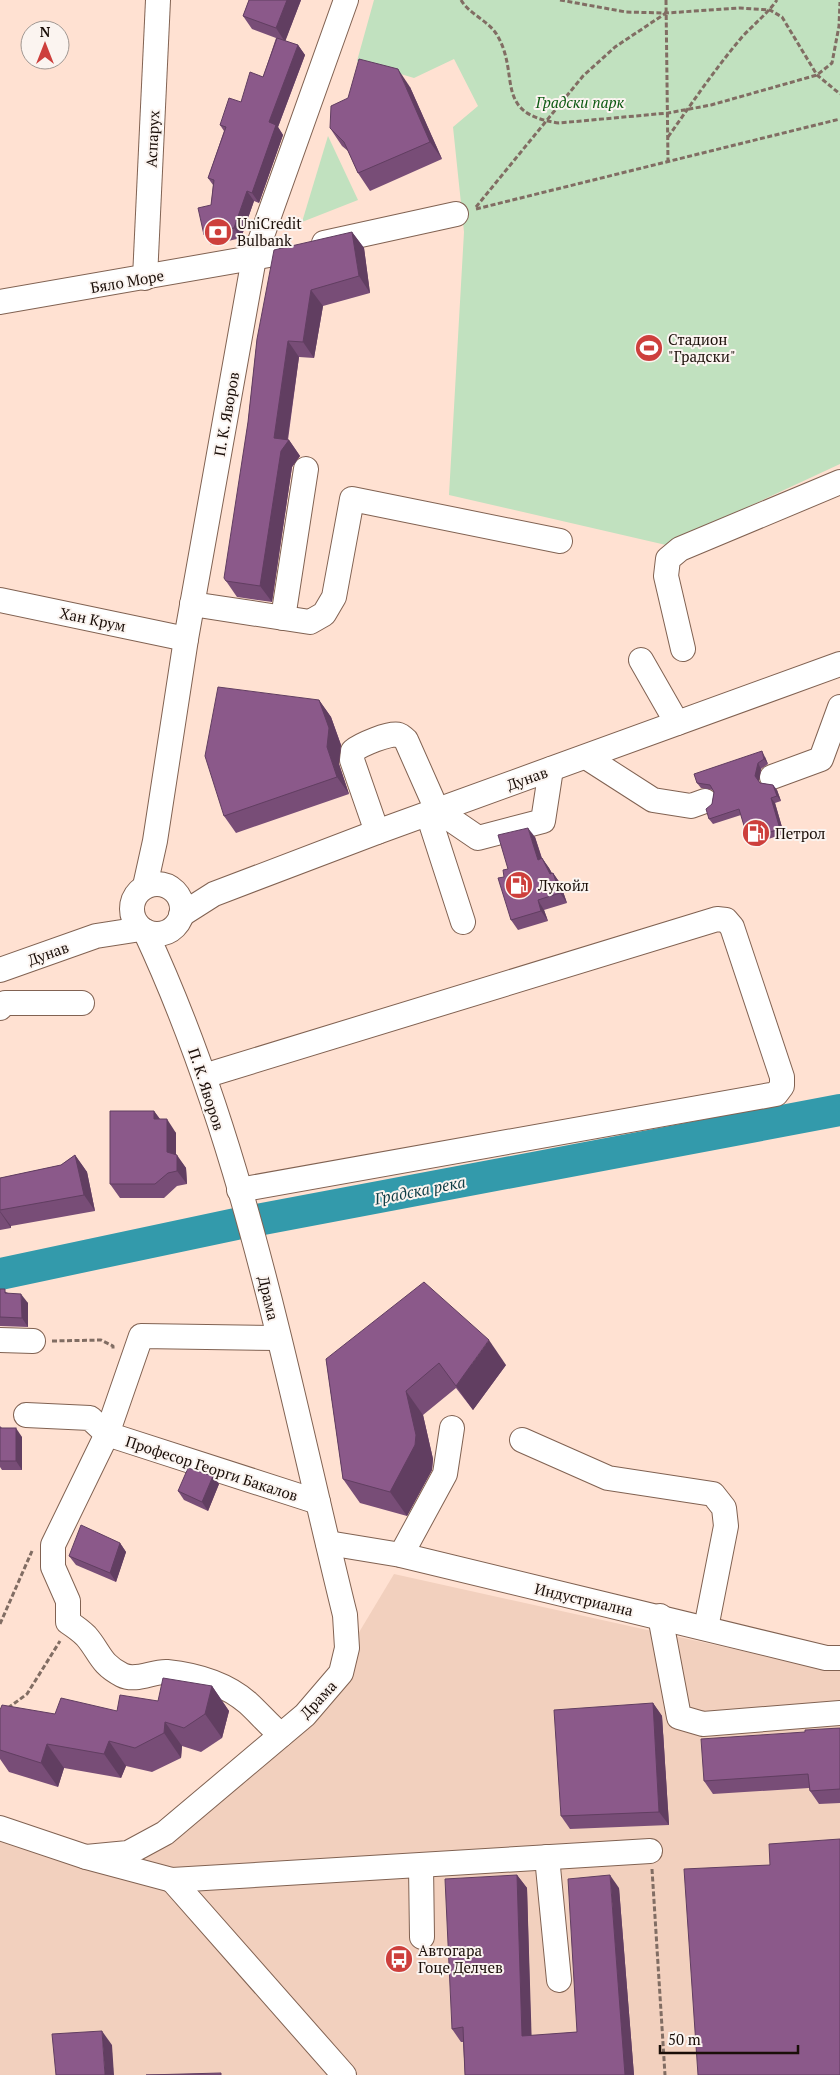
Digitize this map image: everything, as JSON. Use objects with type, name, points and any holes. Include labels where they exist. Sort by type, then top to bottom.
[{"type":"street","name":"Аспарух","points":[[145,278],[158,0]]},
{"type":"street","name":"П. К. Яворов","points":[[172,990],[168,903],[156,840],[192,604],[254,258],[346,0]]},
{"type":"street","name":"Бяло Море","points":[[0,302],[254,258],[456,214]]},
{"type":"street","points":[[283,618],[306,469]]},
{"type":"street","points":[[682,649],[666,576],[668,559],[680,549],[840,482]]},
{"type":"street","points":[[192,604],[310,622],[324,614],[334,597],[352,499],[560,541]]},
{"type":"street","name":"Хан Крум","points":[[0,600],[186,639]]},
{"type":"street","points":[[641,660],[677,723]]},
{"type":"street","name":"Дунав","points":[[0,970],[96,936],[139,924],[153,934],[168,903],[214,894],[377,832],[840,664]]},
{"type":"street","points":[[772,776],[821,759],[840,707]]},
{"type":"street","points":[[377,832],[352,760],[353,751],[358,746],[390,735],[398,735],[406,740],[433,812],[463,922]]},
{"type":"street","points":[[586,757],[653,800],[691,806],[705,801]]},
{"type":"street","points":[[433,812],[478,838],[543,821],[551,769]]},
{"type":"street","points":[[139,924],[134,897],[168,903]]},
{"type":"street","points":[[204,1076],[718,919],[726,920],[732,927],[782,1077],[782,1086],[776,1094],[239,1190]]},
{"type":"street","name":"П. К. Яворов","points":[[139,924],[172,990],[204,1076],[258,1251]]},
{"type":"street","points":[[2,1000],[82,1003]]},
{"type":"street","name":"Драма","points":[[0,1828],[86,1857],[128,1852],[165,1833],[305,1715],[341,1673],[347,1648],[345,1614],[258,1251]]},
{"type":"street","points":[[278,1338],[142,1336],[98,1426],[53,1545],[53,1567],[68,1601],[68,1622],[86,1636],[103,1663],[124,1676],[145,1676],[164,1672],[192,1675],[221,1685],[248,1703],[265,1722],[281,1735]]},
{"type":"street","points":[[0,1340],[32,1341]]},
{"type":"street","name":"Професор Георги Бакалов","points":[[26,1415],[98,1426],[318,1502]]},
{"type":"street","points":[[401,1556],[445,1474],[452,1428]]},
{"type":"street","points":[[522,1440],[608,1478],[713,1494],[724,1508],[726,1526],[706,1628]]},
{"type":"street","name":"Индустриална","points":[[328,1543],[401,1556],[660,1616],[826,1658],[840,1658]]},
{"type":"street","points":[[660,1616],[679,1717],[702,1724],[840,1713]]},
{"type":"street","points":[[86,1857],[172,1880],[650,1851]]},
{"type":"street","points":[[547,1858],[559,1980]]},
{"type":"street","points":[[421,1866],[422,1937]]},
{"type":"street","points":[[172,1880],[344,2075]]},
{"type":"path","points":[[461,0],[496,32],[505,49],[508,76],[515,102],[526,114],[559,123],[607,120],[687,110],[817,75],[832,63],[839,26],[840,2]]},
{"type":"path","points":[[560,0],[626,12],[666,13],[740,8],[770,10],[782,17],[817,75],[840,94]]},
{"type":"path","points":[[666,0],[668,162]]},
{"type":"path","points":[[668,137],[744,36],[770,10],[777,0]]},
{"type":"path","points":[[666,13],[615,47],[583,76],[474,209],[840,119]]},
{"type":"path","points":[[32,1341],[102,1340],[113,1346],[113,1355]]},
{"type":"path","points":[[4,1716],[6,1709],[27,1694],[60,1642],[68,1622]]},
{"type":"path","points":[[650,1851],[664,2075]]},
{"type":"shaded area","points":[[394,1574],[828,1670],[840,1670],[840,2075],[0,2075],[0,1841],[128,1860],[331,1679]]},
{"type":"green space","name":"Стадион \"Градски\"","points":[[374,0],[840,0],[840,464],[666,545],[449,495],[464,232],[453,127],[478,106],[454,59],[414,78],[357,61]]},
{"type":"green space","points":[[328,136],[358,200],[302,222]]},
{"type":"building","points":[[249,0],[287,0],[276,28],[243,16]]},
{"type":"building","points":[[277,38],[298,45],[269,122],[276,125],[252,193],[247,191],[234,228],[204,235],[198,208],[211,205],[214,180],[208,178],[226,127],[220,125],[229,98],[241,102],[250,72],[263,77]]},
{"type":"building","points":[[359,59],[398,69],[430,142],[358,173],[344,142],[330,128],[331,106],[348,98]]},
{"type":"building","points":[[352,232],[359,276],[311,290],[303,342],[288,341],[274,438],[289,440],[281,451],[260,586],[226,581],[224,578],[248,422],[257,339],[274,250]]},
{"type":"building","points":[[218,687],[319,700],[329,728],[327,747],[337,777],[224,816],[205,756]]},
{"type":"building","points":[[762,751],[764,759],[758,763],[755,776],[760,783],[773,785],[777,796],[771,798],[780,829],[748,839],[739,809],[709,819],[706,809],[712,804],[714,792],[710,785],[697,783],[694,774]]},
{"type":"building","points":[[528,828],[538,860],[542,858],[550,874],[553,873],[560,893],[538,900],[541,911],[511,920],[498,878],[504,877],[503,870],[508,869],[498,835]]},
{"type":"building","points":[[110,1111],[154,1111],[154,1119],[167,1119],[167,1152],[177,1155],[177,1171],[168,1173],[155,1184],[110,1184]]},
{"type":"building","points":[[75,1155],[84,1195],[0,1210],[0,1178],[61,1165]]},
{"type":"building","points":[[424,1282],[489,1340],[456,1386],[439,1363],[406,1391],[416,1435],[415,1445],[390,1492],[343,1479],[326,1359]]},
{"type":"building","points":[[0,1289],[5,1289],[5,1293],[21,1294],[22,1318],[0,1317]]},
{"type":"building","points":[[0,1428],[16,1428],[16,1461],[0,1461]]},
{"type":"building","points":[[188,1468],[213,1476],[202,1502],[178,1491]]},
{"type":"building","points":[[81,1525],[120,1543],[110,1573],[69,1556]]},
{"type":"building","points":[[163,1678],[212,1686],[205,1714],[184,1728],[165,1722],[164,1733],[135,1748],[109,1741],[104,1754],[47,1744],[41,1763],[0,1750],[0,1710],[2,1705],[55,1714],[61,1698],[117,1711],[120,1695],[158,1701]]},
{"type":"building","points":[[653,1703],[659,1812],[561,1816],[554,1710]]},
{"type":"building","points":[[840,1728],[840,1789],[810,1791],[808,1774],[704,1781],[701,1739]]},
{"type":"building","points":[[840,1839],[840,2075],[698,2075],[684,1869],[770,1865],[769,1844]]},
{"type":"building","points":[[517,1875],[522,2036],[577,2032],[568,1879],[610,1875],[625,2075],[465,2075],[463,2027],[452,2029],[445,1879]]},
{"type":"building","points":[[102,2031],[105,2075],[56,2075],[52,2034]]},
{"type":"building","points":[[221,2073],[221,2075],[146,2075]]},
{"type":"waterway","name":"Градска река","points":[[0,1274],[236,1224],[840,1110]]},
{"type":"place","name":"UniCredit Bulbank","points":[[218,232]]},
{"type":"place","name":"Стадион \"Градски\"","points":[[649,348]]},
{"type":"place","name":"Петрол","points":[[756,833]]},
{"type":"place","name":"Лукойл","points":[[519,885]]},
{"type":"place","name":"Автогара Гоце Делчев","points":[[399,1959]]},
{"type":"park label","name":"Градски парк","points":[[580,102]]}]
